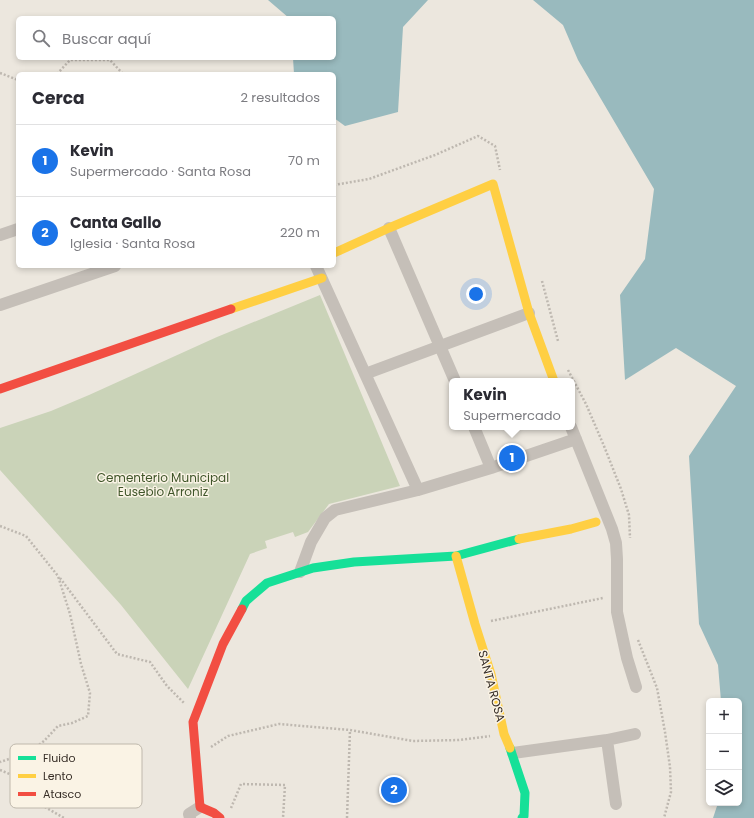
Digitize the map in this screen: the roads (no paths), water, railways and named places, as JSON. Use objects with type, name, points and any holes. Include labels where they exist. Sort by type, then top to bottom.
[{"type":"street","points":[[336,252],[492,184],[529,313],[553,378]]},
{"type":"street","points":[[389,228],[441,345],[454,378]]},
{"type":"street","points":[[0,236],[16,230]]},
{"type":"street","points":[[0,305],[82,271],[102,268]]},
{"type":"street","points":[[317,268],[418,490]]},
{"type":"street","points":[[0,389],[322,278]]},
{"type":"street","points":[[365,374],[529,313]]},
{"type":"street","points":[[475,430],[491,468]]},
{"type":"street","points":[[572,430],[612,529],[616,543],[617,612],[627,658],[636,687]]},
{"type":"street","points":[[300,572],[311,542],[325,518],[335,510],[418,490],[491,468],[576,439]]},
{"type":"street","points":[[200,807],[193,722],[223,644],[246,601],[267,583],[313,568],[354,562],[456,556],[505,542],[571,529],[596,522]]},
{"type":"street","name":"SANTA ROSA","points":[[456,556],[474,624],[491,674],[504,734],[513,752],[525,793],[523,817]]},
{"type":"street","points":[[513,752],[607,740],[635,734]]},
{"type":"street","points":[[607,740],[616,804]]},
{"type":"street","points":[[190,818],[189,814],[200,807]]},
{"type":"street","points":[[200,807],[214,813],[220,818]]},
{"type":"water","points":[[268,0],[428,0],[403,27],[398,112],[345,126],[336,119],[336,72],[294,72],[293,60],[336,60],[336,16],[287,16]]},
{"type":"water","points":[[533,0],[754,0],[754,818],[713,818],[717,806],[742,806],[742,698],[721,698],[718,665],[699,624],[689,456],[736,386],[676,348],[625,380],[620,295],[645,259],[654,189],[578,60],[563,25]]},
{"type":"place","name":"Kevin","points":[[512,458]]},
{"type":"place","name":"Canta Gallo","points":[[394,790]]},
{"type":"park label","name":"Cementerio Municipal Eusebio Arroniz","points":[[163,484]]}]
